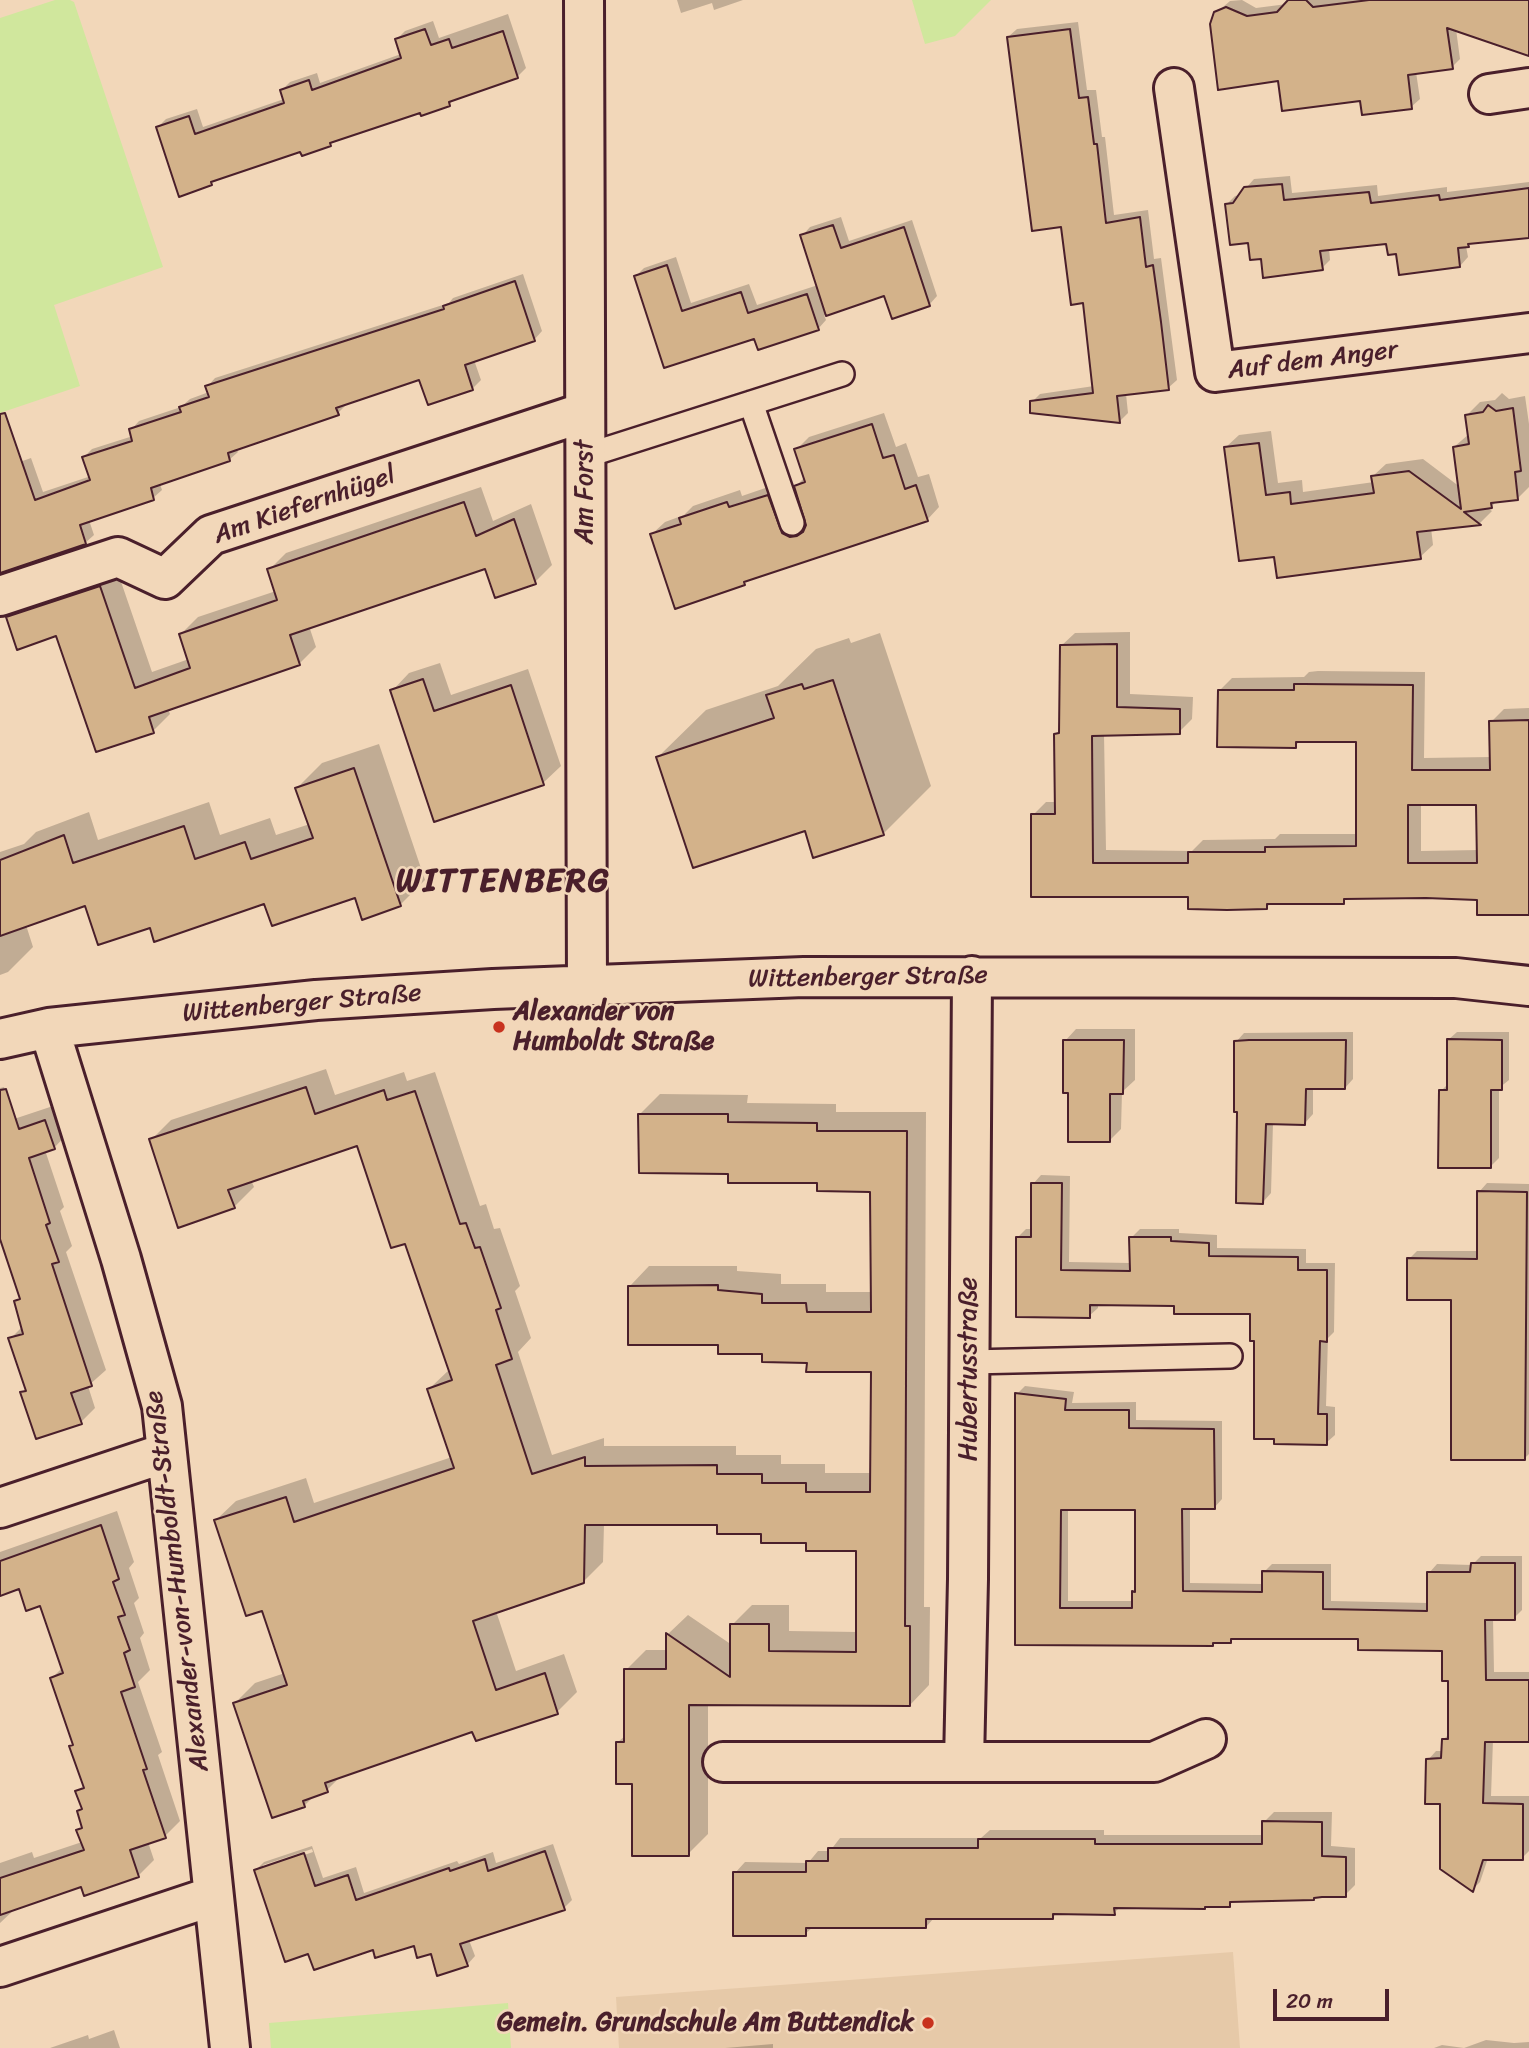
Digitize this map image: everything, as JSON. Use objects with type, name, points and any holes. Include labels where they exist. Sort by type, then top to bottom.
[{"type":"street","name":"Am Forst","points":[[584,0],[587,985]]},
{"type":"street","name":"Auf dem Anger","points":[[1174,88],[1215,372],[1529,333]]},
{"type":"street","points":[[1489,94],[1529,88]]},
{"type":"street","name":"Am Kiefernhügel","points":[[0,596],[118,556],[165,579],[211,534],[586,412]]},
{"type":"street","name":"Hubertusstraße","points":[[964,1762],[972,976]]},
{"type":"street","name":"Wittenberger Straße","points":[[0,1039],[49,1028],[316,1000],[587,985],[804,977],[1456,978],[1529,986]]},
{"type":"street","name":"Alexander-von-Humboldt-Straße","points":[[49,1028],[117,1246],[162,1406],[230,2048]]},
{"type":"street","points":[[0,1508],[165,1453]]},
{"type":"street","points":[[723,1762],[1154,1762],[1206,1739]]},
{"type":"street","points":[[0,1967],[213,1896]]},
{"type":"lane","points":[[585,456],[842,374]]},
{"type":"lane","points":[[751,402],[792,523]]},
{"type":"lane","points":[[970,1362],[1230,1356]]},
{"type":"shaded area","name":"Gemein. Grundschule Am Buttendick","points":[[1233,1952],[1240,2048],[619,2048],[616,1997]]},
{"type":"green space","points":[[55,0],[74,2],[163,267],[54,305],[80,386],[0,413],[0,18]]},
{"type":"green space","points":[[912,0],[991,0],[955,36],[925,44]]},
{"type":"green space","points":[[508,2003],[511,2048],[271,2048],[269,2023]]},
{"type":"building","points":[[1288,0],[1306,0],[1313,7],[1369,0],[1529,0],[1529,56],[1447,28],[1453,69],[1408,75],[1412,109],[1362,115],[1360,101],[1282,111],[1278,81],[1218,90],[1210,24],[1214,12],[1226,7],[1247,16],[1277,12]]},
{"type":"building","points":[[425,29],[431,45],[449,39],[452,48],[503,31],[518,78],[449,102],[450,106],[421,116],[420,113],[330,143],[331,146],[302,156],[300,152],[211,182],[212,185],[179,197],[156,127],[189,116],[195,134],[284,103],[280,90],[309,80],[312,90],[401,58],[395,39]]},
{"type":"building","points":[[1070,29],[1079,98],[1088,97],[1094,144],[1097,144],[1106,223],[1140,217],[1146,267],[1153,265],[1161,322],[1169,390],[1117,396],[1120,423],[1030,413],[1030,401],[1093,393],[1083,303],[1071,305],[1061,227],[1032,231],[1007,37]]},
{"type":"building","points":[[1282,184],[1284,200],[1369,192],[1371,203],[1439,195],[1440,200],[1529,188],[1529,238],[1468,244],[1469,247],[1458,248],[1460,267],[1399,275],[1396,254],[1388,255],[1386,244],[1320,251],[1323,270],[1263,278],[1261,259],[1250,260],[1248,243],[1230,245],[1225,204],[1233,203],[1244,187]]},
{"type":"building","points":[[833,225],[841,248],[904,227],[930,306],[892,319],[884,296],[826,316],[800,235]]},
{"type":"building","points":[[667,265],[682,311],[741,292],[748,313],[807,294],[819,330],[758,350],[754,339],[664,368],[634,276]]},
{"type":"building","points":[[515,281],[535,341],[465,365],[473,390],[428,405],[419,380],[336,408],[339,415],[228,453],[230,461],[151,488],[154,500],[80,525],[86,544],[0,573],[0,414],[5,413],[35,500],[90,480],[82,457],[132,441],[129,429],[181,412],[179,407],[209,397],[205,386],[444,309],[443,306]]},
{"type":"building","points":[[1488,405],[1496,411],[1513,408],[1521,471],[1515,472],[1518,500],[1491,503],[1492,508],[1464,512],[1481,525],[1417,532],[1421,559],[1277,578],[1274,557],[1239,561],[1224,447],[1259,443],[1266,495],[1290,492],[1291,504],[1374,493],[1371,476],[1409,471],[1461,509],[1453,447],[1469,444],[1465,415],[1483,412]]},
{"type":"building","points":[[872,424],[883,458],[894,455],[905,489],[916,485],[928,521],[744,582],[745,585],[675,609],[650,534],[681,524],[679,518],[727,502],[729,507],[768,495],[782,533],[790,537],[797,536],[803,532],[806,525],[794,486],[805,482],[794,449]]},
{"type":"building","points":[[464,502],[476,536],[514,519],[536,584],[495,598],[485,569],[290,635],[300,665],[149,717],[154,733],[96,752],[56,636],[17,650],[6,617],[100,586],[135,688],[190,668],[179,634],[277,600],[267,569]]},
{"type":"building","points":[[1117,644],[1117,707],[1180,709],[1180,734],[1092,736],[1093,863],[1188,863],[1188,852],[1265,852],[1265,847],[1356,846],[1356,742],[1296,742],[1296,748],[1217,747],[1218,690],[1294,690],[1294,684],[1413,685],[1412,770],[1490,770],[1489,721],[1529,720],[1529,915],[1477,915],[1477,900],[1426,898],[1344,899],[1344,904],[1267,904],[1267,909],[1227,910],[1188,909],[1188,897],[1031,897],[1031,814],[1055,814],[1054,734],[1059,733],[1060,645]],"holes":[[[1408,805],[1476,805],[1477,863],[1408,863]]]},
{"type":"building","points":[[423,679],[434,711],[511,685],[544,785],[434,822],[390,690]]},
{"type":"building","points":[[833,680],[884,835],[813,858],[805,831],[693,868],[656,757],[774,718],[766,695],[802,684],[804,689]]},
{"type":"building","points":[[354,768],[401,906],[362,920],[355,898],[272,926],[264,904],[154,942],[150,928],[98,945],[85,906],[0,936],[0,860],[64,835],[73,863],[184,826],[195,859],[245,842],[251,859],[313,838],[295,788]]},
{"type":"building","points":[[1447,1039],[1502,1040],[1502,1090],[1491,1090],[1491,1168],[1438,1168],[1439,1090],[1447,1090]]},
{"type":"building","points":[[1063,1040],[1124,1040],[1123,1094],[1110,1094],[1110,1142],[1068,1142],[1068,1093],[1063,1093]]},
{"type":"building","points":[[1346,1040],[1345,1089],[1306,1089],[1305,1125],[1266,1124],[1263,1204],[1236,1203],[1237,1112],[1234,1112],[1234,1041]]},
{"type":"building","points":[[306,1087],[315,1114],[384,1090],[387,1100],[415,1091],[460,1224],[466,1223],[475,1248],[480,1247],[501,1308],[496,1310],[512,1359],[496,1365],[532,1474],[585,1457],[585,1466],[717,1465],[717,1474],[762,1474],[762,1483],[806,1483],[806,1492],[870,1492],[871,1372],[806,1372],[807,1363],[762,1362],[762,1354],[718,1354],[718,1345],[628,1345],[628,1286],[718,1285],[718,1290],[762,1294],[762,1303],[806,1303],[807,1312],[871,1312],[870,1192],[817,1191],[817,1183],[728,1183],[728,1174],[639,1173],[638,1114],[728,1114],[728,1122],[817,1123],[817,1131],[907,1131],[905,1626],[910,1626],[910,1706],[689,1705],[689,1856],[632,1856],[632,1784],[616,1784],[616,1742],[624,1742],[624,1669],[666,1669],[666,1633],[730,1677],[730,1624],[769,1624],[769,1651],[856,1652],[856,1551],[806,1551],[806,1543],[761,1543],[761,1534],[717,1534],[717,1525],[585,1525],[584,1583],[473,1621],[496,1690],[545,1673],[558,1714],[476,1741],[472,1732],[325,1783],[328,1792],[303,1801],[305,1807],[272,1818],[233,1703],[287,1685],[262,1611],[246,1616],[214,1520],[286,1497],[294,1522],[454,1468],[427,1389],[452,1380],[405,1244],[391,1248],[357,1146],[228,1190],[235,1208],[178,1228],[149,1139]]},
{"type":"building","points":[[6,1089],[19,1129],[45,1120],[55,1149],[29,1158],[50,1223],[46,1225],[59,1262],[52,1264],[92,1386],[71,1393],[82,1424],[36,1439],[20,1392],[26,1391],[8,1338],[23,1334],[14,1301],[20,1299],[0,1239],[0,1090]]},
{"type":"building","points":[[1031,1183],[1062,1183],[1061,1270],[1130,1271],[1129,1237],[1171,1237],[1171,1241],[1209,1243],[1209,1256],[1298,1257],[1298,1270],[1327,1270],[1327,1342],[1320,1341],[1318,1414],[1327,1414],[1327,1445],[1274,1444],[1274,1439],[1254,1439],[1254,1341],[1250,1341],[1250,1314],[1174,1314],[1174,1306],[1090,1305],[1090,1318],[1016,1317],[1016,1237],[1031,1237]]},
{"type":"building","points":[[1477,1191],[1527,1192],[1525,1460],[1451,1460],[1451,1300],[1407,1300],[1407,1258],[1477,1259]]},
{"type":"building","points":[[1015,1393],[1066,1399],[1065,1410],[1129,1410],[1129,1428],[1214,1429],[1215,1509],[1182,1509],[1183,1591],[1262,1592],[1262,1571],[1323,1572],[1323,1609],[1427,1611],[1427,1572],[1470,1572],[1471,1563],[1515,1563],[1515,1620],[1485,1620],[1486,1680],[1529,1680],[1529,1742],[1485,1742],[1483,1803],[1523,1804],[1523,1860],[1483,1860],[1473,1892],[1440,1869],[1440,1804],[1425,1804],[1426,1759],[1441,1758],[1442,1739],[1448,1739],[1448,1681],[1442,1681],[1442,1651],[1358,1650],[1358,1639],[1231,1639],[1231,1643],[1213,1643],[1213,1646],[1015,1645]],"holes":[[[1061,1510],[1135,1510],[1135,1592],[1132,1591],[1132,1608],[1060,1608]]]},
{"type":"building","points":[[101,1525],[119,1579],[113,1582],[125,1615],[118,1617],[130,1650],[124,1653],[135,1687],[121,1692],[147,1769],[143,1770],[166,1838],[130,1850],[139,1877],[84,1896],[81,1887],[0,1915],[0,1878],[84,1850],[76,1830],[82,1828],[77,1811],[82,1809],[75,1791],[84,1788],[69,1746],[73,1745],[50,1678],[63,1673],[40,1606],[26,1611],[19,1589],[0,1596],[0,1561]]},
{"type":"building","points":[[1262,1821],[1322,1822],[1322,1856],[1346,1857],[1346,1897],[1230,1902],[1230,1907],[1205,1909],[1114,1908],[1115,1915],[1053,1914],[1053,1919],[926,1919],[926,1928],[806,1928],[806,1936],[733,1936],[733,1872],[806,1872],[806,1861],[828,1861],[828,1848],[978,1848],[978,1839],[1095,1839],[1095,1844],[1262,1844]]},
{"type":"building","points":[[545,1851],[565,1910],[460,1944],[468,1966],[437,1976],[431,1954],[417,1958],[414,1946],[375,1958],[373,1950],[314,1970],[308,1954],[285,1962],[254,1870],[304,1853],[315,1886],[348,1875],[356,1900],[449,1868],[450,1871],[485,1859],[488,1871]]},
{"type":"place","name":"Alexander von Humboldt Straße","points":[[499,1027]]},
{"type":"place","name":"Gemein. Grundschule Am Buttendick","points":[[928,2023]]},
{"type":"district","name":"WITTENBERG","points":[[503,883]]}]
